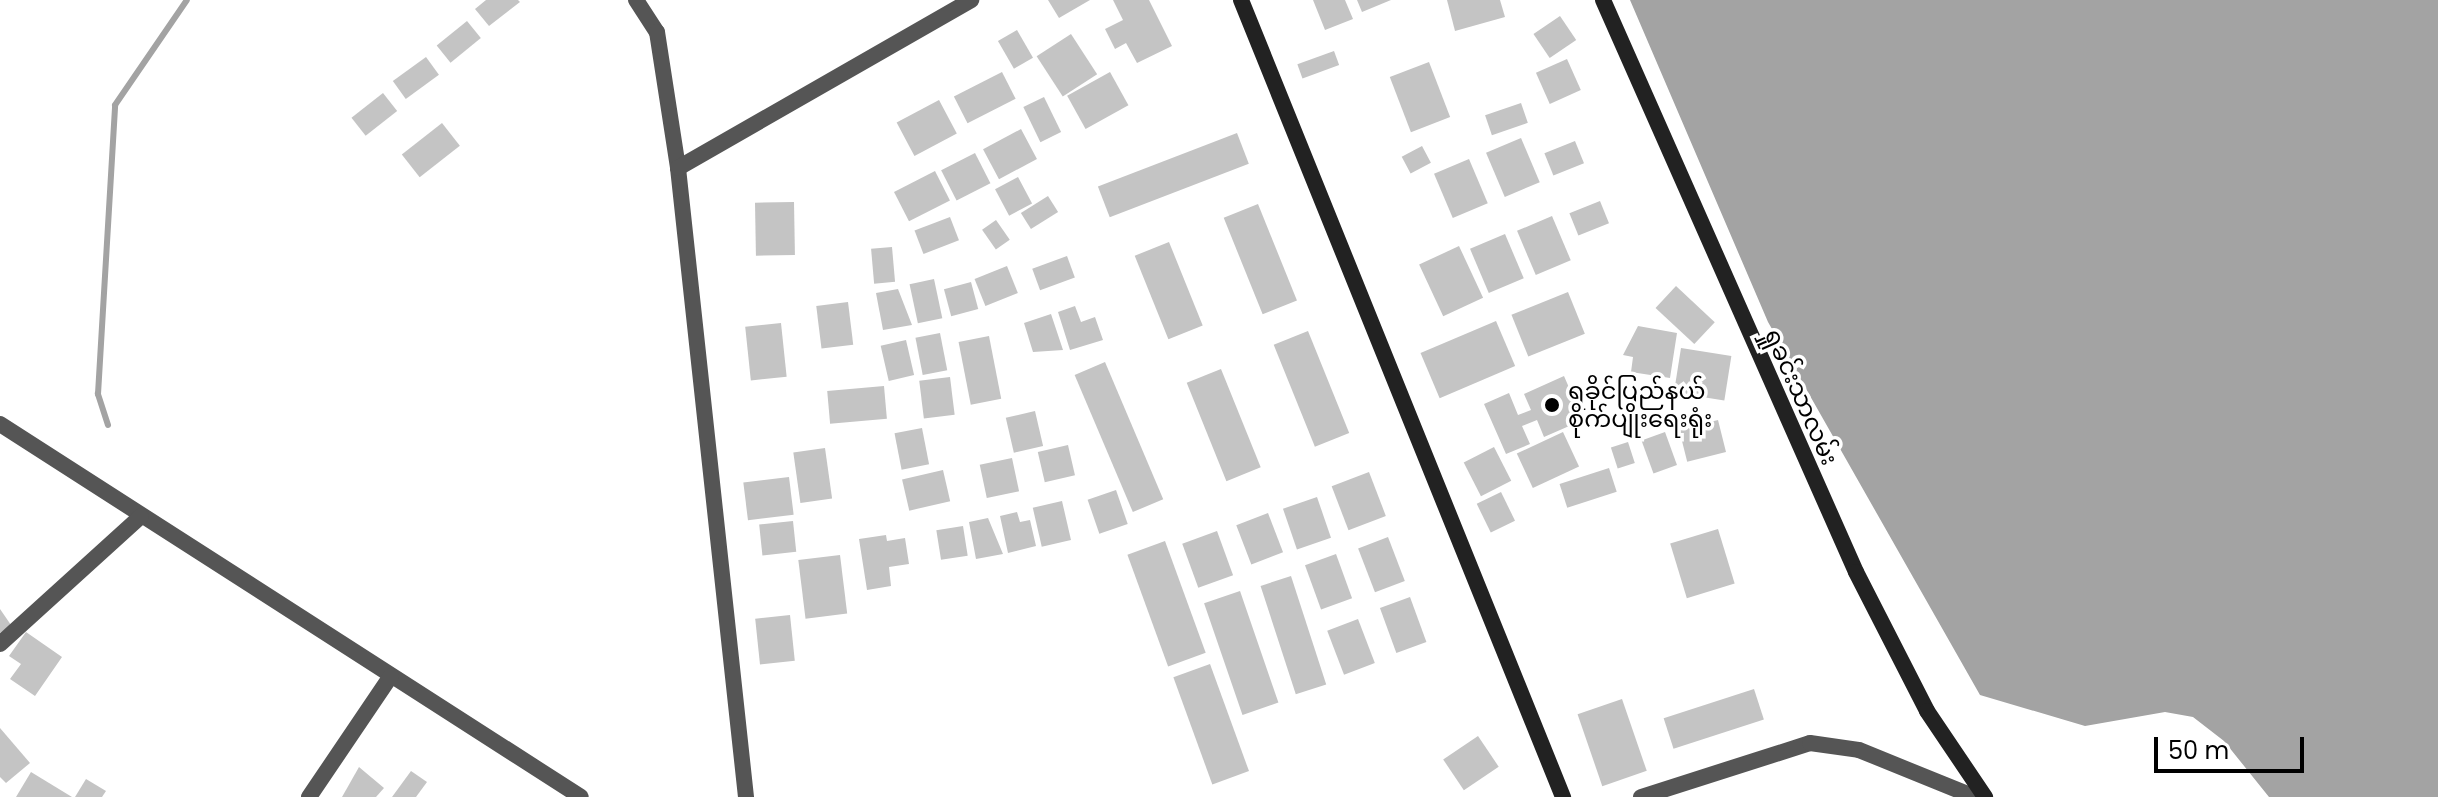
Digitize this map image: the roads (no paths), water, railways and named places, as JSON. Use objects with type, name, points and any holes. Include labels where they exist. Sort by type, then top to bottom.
[{"type":"street","points":[[636,0],[657,32],[678,168],[746,797]]},
{"type":"street","points":[[678,168],[971,0]]},
{"type":"street","points":[[1241,0],[1563,797]]},
{"type":"street","name":"ရှုခင်းသာလမ်း","points":[[1603,0],[1844,547],[1927,711],[1985,797]]},
{"type":"street","points":[[0,424],[581,797]]},
{"type":"street","points":[[0,644],[141,516]]},
{"type":"street","points":[[309,797],[391,676]]},
{"type":"street","points":[[1641,797],[1810,743],[1859,750],[1975,797]]},
{"type":"waterway","points":[[108,425],[98,394],[115,105],[187,0]]},
{"type":"place","name":"ရခိုင်ပြည်နယ် စိုက်ပျိုးရေးရုံး","points":[[1552,405]]}]
